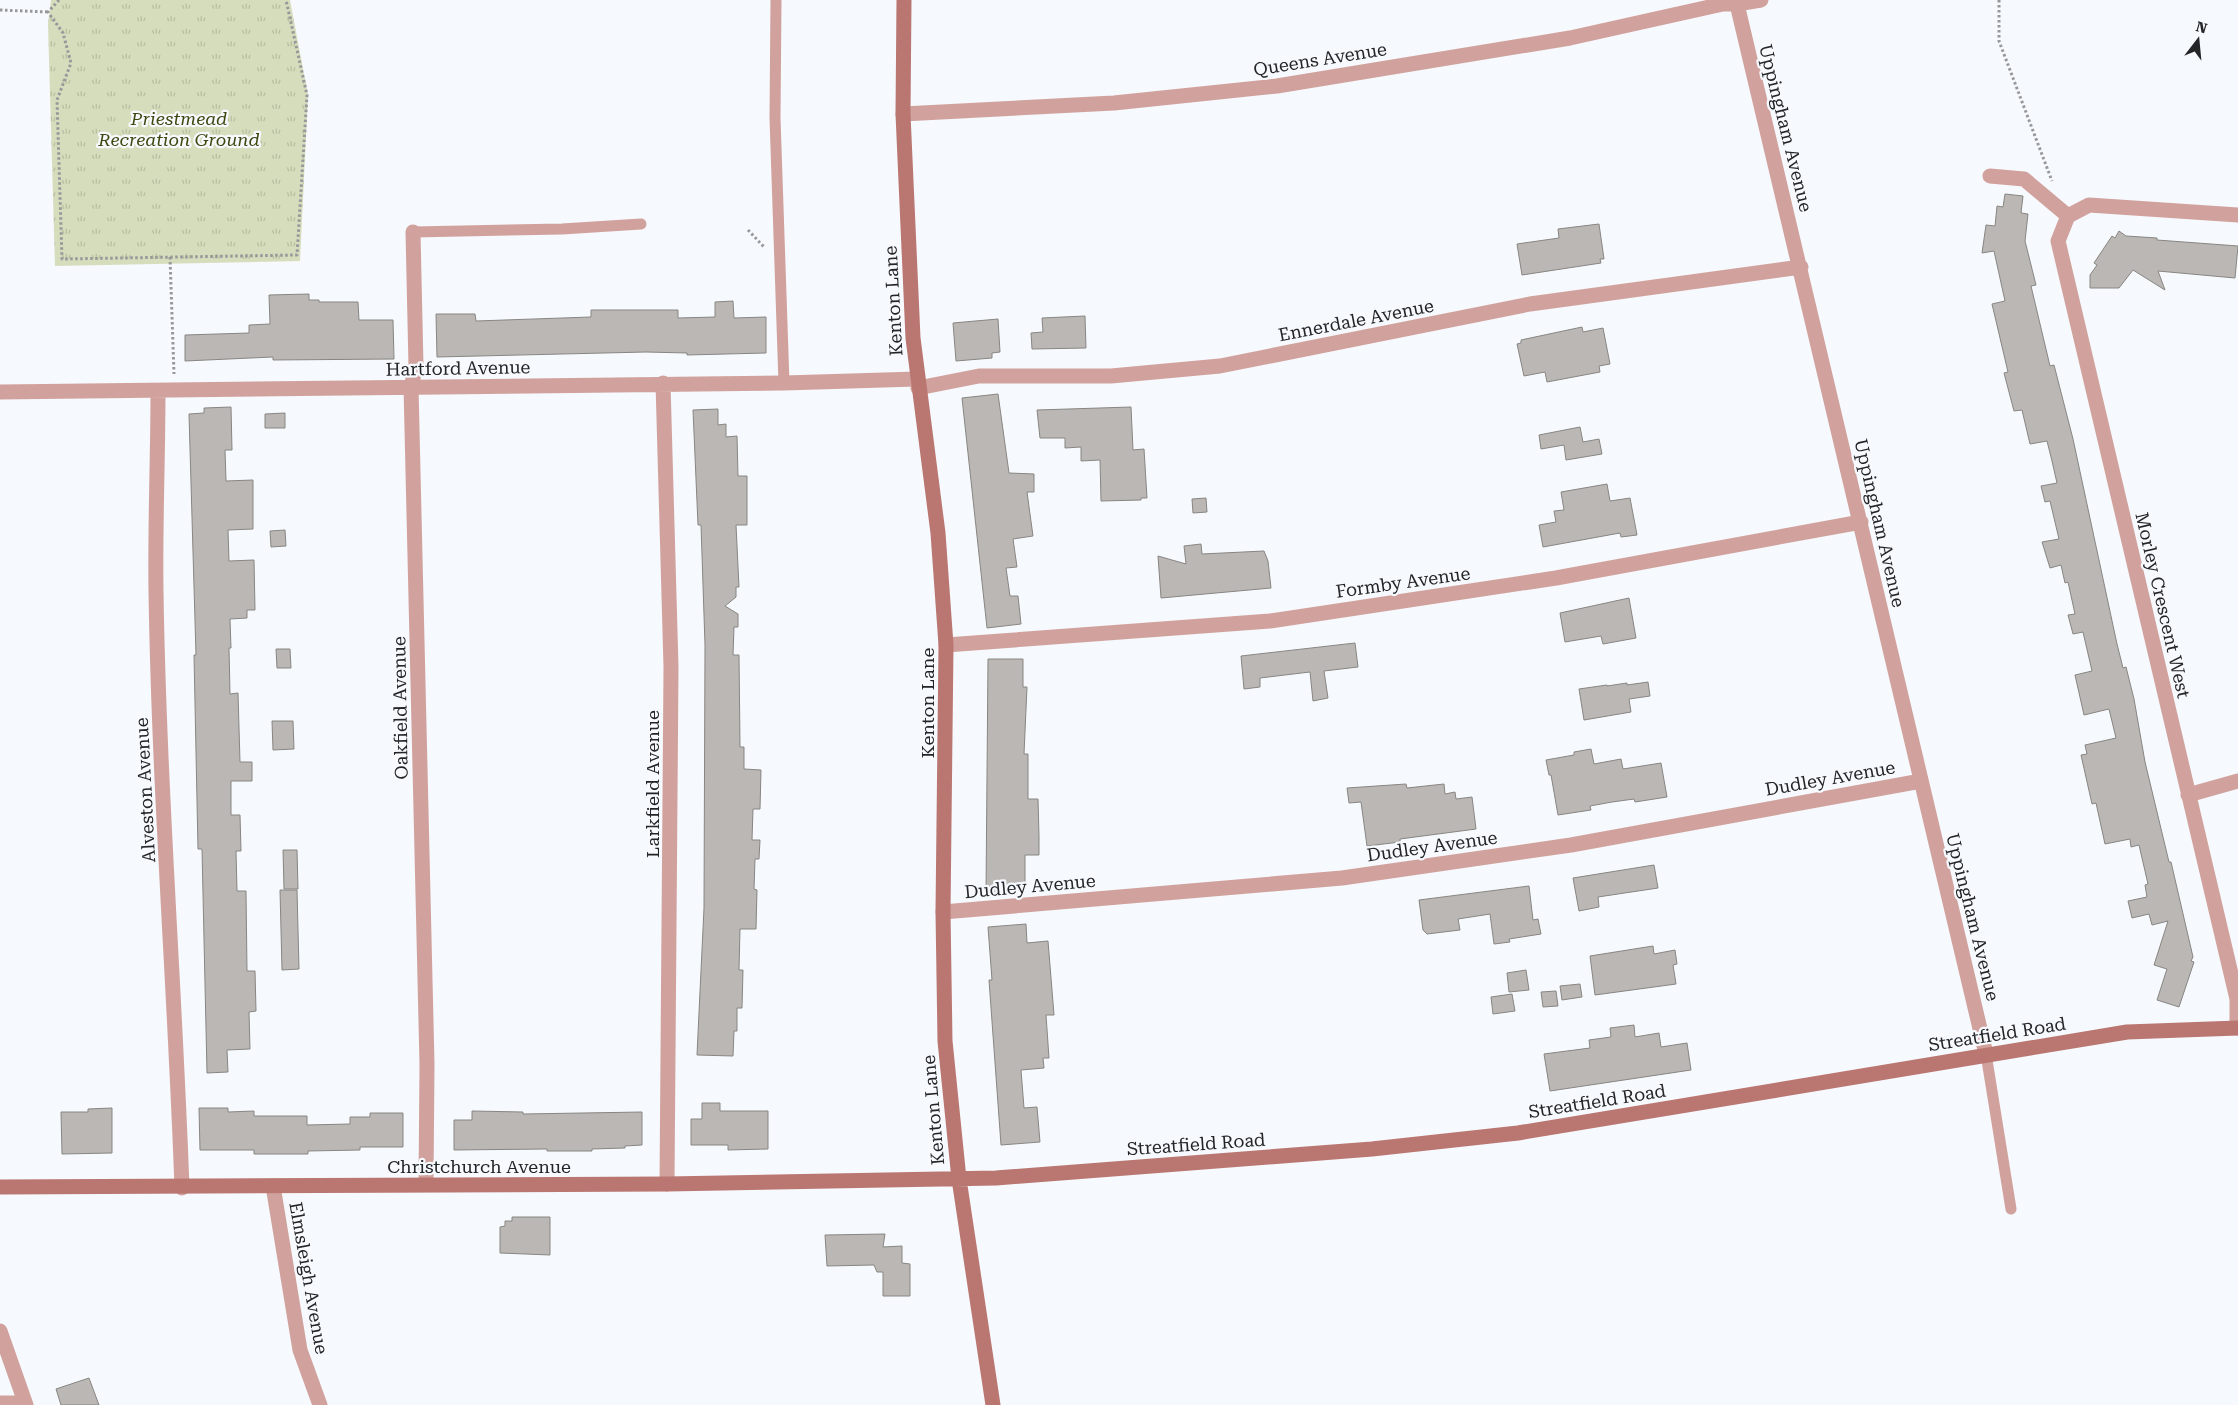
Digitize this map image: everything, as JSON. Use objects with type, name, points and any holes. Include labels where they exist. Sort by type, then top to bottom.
[{"type":"street","name":"Kenton Lane","points":[[904,0],[903,114],[913,338],[917,384],[938,533],[946,645],[943,912],[945,1041],[959,1179],[993,1405]]},
{"type":"street","name":"Queens Avenue","points":[[903,114],[1114,103],[1277,86],[1570,38],[1723,4],[1761,0]]},
{"type":"street","name":"Uppingham Avenue","points":[[1737,2],[1986,1054]]},
{"type":"street","points":[[1990,176],[2024,179],[2063,211],[2089,205],[2238,215]]},
{"type":"street","name":"Morley Crescent West","points":[[2063,211],[2058,241],[2237,999],[2237,1028]]},
{"type":"street","name":"Oakfield Avenue","points":[[413,232],[416,366],[411,387],[427,1064],[426,1184]]},
{"type":"street","name":"Ennerdale Avenue","points":[[917,384],[978,376],[1111,376],[1220,366],[1530,304],[1801,267]]},
{"type":"street","name":"Hartford Avenue","points":[[0,392],[663,383],[917,384]]},
{"type":"street","name":"Larkfield Avenue","points":[[663,383],[671,667],[667,1184]]},
{"type":"street","name":"Alveston Avenue","points":[[158,391],[156,589],[160,751],[177,1053],[182,1188]]},
{"type":"street","name":"Formby Avenue","points":[[946,645],[1270,621],[1556,578],[1861,522]]},
{"type":"street","name":"Dudley Avenue","points":[[943,912],[1342,878],[1571,845],[1921,781]]},
{"type":"street","points":[[2188,795],[2238,781]]},
{"type":"street","name":"Streatfield Road","points":[[959,1179],[996,1178],[1362,1149],[1518,1133],[2127,1032],[2237,1028]]},
{"type":"street","name":"Christchurch Avenue","points":[[0,1187],[182,1188],[426,1184],[667,1184],[959,1179]]},
{"type":"street","name":"Elmsleigh Avenue","points":[[273,1186],[300,1350],[320,1405]]},
{"type":"street","points":[[0,1331],[25,1404],[0,1403]]},
{"type":"lane","points":[[776,0],[775,118],[784,383]]},
{"type":"lane","points":[[413,232],[562,229],[640,224]]},
{"type":"lane","points":[[1986,1054],[2011,1209]]},
{"type":"path","points":[[0,10],[48,12],[59,0]]},
{"type":"path","points":[[48,12],[63,33],[71,63],[57,100],[62,259],[297,256],[307,94],[286,0]]},
{"type":"path","points":[[1999,0],[1999,41],[2063,211]]},
{"type":"path","points":[[170,257],[174,390]]},
{"type":"green space","name":"Priestmead Recreation Ground","points":[[51,0],[290,0],[308,95],[300,261],[55,266],[48,24]]},
{"type":"building","points":[[2005,194],[2023,196],[2021,213],[2028,214],[2025,241],[2036,285],[2031,286],[2050,366],[2054,365],[2073,439],[2117,644],[2123,668],[2126,667],[2134,699],[2145,762],[2193,957],[2191,961],[2194,962],[2179,1007],[2157,1000],[2167,969],[2154,965],[2168,921],[2152,925],[2149,914],[2132,918],[2128,901],[2147,897],[2145,885],[2148,884],[2139,845],[2131,847],[2130,839],[2105,844],[2096,803],[2092,804],[2081,755],[2087,754],[2085,745],[2116,738],[2109,709],[2084,715],[2075,675],[2092,671],[2083,632],[2073,634],[2068,615],[2075,614],[2068,582],[2065,583],[2061,565],[2050,568],[2042,542],[2059,539],[2050,501],[2045,502],[2041,486],[2057,483],[2052,461],[2047,441],[2030,444],[2022,410],[2014,411],[2004,373],[2008,372],[1992,304],[2005,301],[1994,251],[1982,253],[1986,225],[1995,226],[1997,206],[2003,207]]},
{"type":"building","points":[[1599,224],[1604,259],[1600,259],[1601,263],[1522,275],[1517,244],[1559,238],[1558,229]]},
{"type":"building","points":[[2119,231],[2126,236],[2157,238],[2157,240],[2238,246],[2235,278],[2158,271],[2165,290],[2133,270],[2119,288],[2090,288],[2090,275],[2097,265],[2094,263],[2112,236],[2115,238]]},
{"type":"building","points":[[309,294],[309,300],[319,300],[319,302],[358,302],[359,320],[393,320],[394,359],[273,360],[273,357],[185,361],[185,335],[249,333],[249,325],[270,324],[269,295]]},
{"type":"building","points":[[733,301],[734,318],[766,317],[766,353],[687,355],[687,353],[646,352],[437,357],[436,314],[475,314],[476,321],[591,317],[591,310],[678,310],[678,318],[715,317],[715,302]]},
{"type":"building","points":[[1085,316],[1086,348],[1032,349],[1031,333],[1043,332],[1042,318]]},
{"type":"building","points":[[998,319],[1000,352],[992,353],[992,358],[956,361],[953,323]]},
{"type":"building","points":[[1582,327],[1583,332],[1603,328],[1610,364],[1599,366],[1600,372],[1547,382],[1545,372],[1524,376],[1517,344],[1521,343],[1521,340]]},
{"type":"building","points":[[998,394],[1009,473],[1034,474],[1034,492],[1027,492],[1033,536],[1013,539],[1017,567],[1006,568],[1010,596],[1018,596],[1021,624],[987,628],[962,398]]},
{"type":"building","points":[[231,407],[232,450],[225,450],[226,481],[253,480],[253,529],[228,530],[229,561],[254,560],[255,610],[247,610],[247,618],[230,619],[231,648],[229,648],[230,694],[238,693],[240,762],[252,762],[252,781],[231,781],[231,815],[240,815],[241,851],[236,851],[237,891],[246,891],[247,971],[255,971],[256,1011],[249,1012],[250,1049],[227,1050],[228,1072],[207,1073],[202,849],[198,849],[194,655],[196,655],[189,414],[204,413],[204,408]]},
{"type":"building","points":[[1131,407],[1133,450],[1144,449],[1147,498],[1141,498],[1141,500],[1101,501],[1100,460],[1081,461],[1081,447],[1065,448],[1065,438],[1040,438],[1037,410]]},
{"type":"building","points":[[718,409],[718,425],[726,424],[726,437],[737,436],[738,476],[747,476],[747,525],[736,525],[739,587],[736,587],[736,597],[725,606],[738,614],[738,627],[734,627],[733,655],[739,655],[740,747],[744,747],[744,769],[761,770],[760,809],[753,809],[752,840],[760,840],[759,859],[755,859],[754,889],[757,890],[756,929],[740,929],[739,970],[743,970],[742,1008],[737,1008],[737,1031],[734,1031],[733,1056],[697,1055],[704,908],[705,645],[701,525],[698,525],[693,410]]},
{"type":"building","points":[[285,413],[285,428],[265,428],[265,414]]},
{"type":"building","points":[[1580,427],[1583,442],[1599,439],[1602,454],[1566,460],[1564,445],[1541,449],[1539,435]]},
{"type":"building","points":[[1607,484],[1610,501],[1630,498],[1637,535],[1621,537],[1620,533],[1543,547],[1539,525],[1556,522],[1554,511],[1564,510],[1561,492]]},
{"type":"building","points":[[1206,498],[1207,512],[1193,513],[1192,499]]},
{"type":"building","points":[[285,530],[286,546],[271,547],[270,531]]},
{"type":"building","points":[[1201,544],[1202,554],[1264,551],[1268,561],[1271,588],[1161,598],[1158,556],[1186,564],[1184,546]]},
{"type":"building","points":[[1629,598],[1636,638],[1603,644],[1601,636],[1565,642],[1560,613]]},
{"type":"building","points":[[1355,643],[1358,667],[1324,671],[1328,698],[1313,701],[1310,672],[1260,678],[1260,687],[1244,689],[1241,656]]},
{"type":"building","points":[[276,649],[290,649],[291,668],[277,668]]},
{"type":"building","points":[[988,659],[1023,659],[1023,687],[1027,687],[1024,754],[1028,754],[1028,799],[1038,799],[1039,855],[1025,855],[1025,890],[986,893]]},
{"type":"building","points":[[1648,682],[1650,696],[1629,699],[1631,712],[1584,720],[1579,689]]},
{"type":"building","points":[[272,721],[293,721],[294,749],[273,750]]},
{"type":"building","points":[[1591,749],[1594,764],[1621,759],[1623,769],[1661,763],[1667,797],[1635,802],[1634,799],[1612,802],[1590,806],[1591,810],[1558,815],[1551,775],[1549,775],[1546,760],[1574,755],[1574,752]]},
{"type":"building","points":[[1406,784],[1407,788],[1444,784],[1445,794],[1455,792],[1456,799],[1472,797],[1476,829],[1400,839],[1400,842],[1367,846],[1361,802],[1349,803],[1347,788]]},
{"type":"building","points":[[283,850],[297,850],[298,889],[284,889]]},
{"type":"building","points":[[1654,865],[1658,888],[1598,897],[1599,907],[1579,911],[1573,878]]},
{"type":"building","points":[[1529,886],[1533,920],[1538,919],[1541,934],[1509,939],[1510,942],[1494,944],[1490,914],[1458,919],[1460,930],[1427,934],[1423,930],[1419,900]]},
{"type":"building","points":[[280,890],[297,890],[299,969],[282,970]]},
{"type":"building","points":[[1026,924],[1027,943],[1048,941],[1054,1015],[1046,1015],[1049,1058],[1043,1058],[1044,1068],[1021,1070],[1024,1108],[1037,1107],[1040,1142],[1001,1145],[989,980],[992,980],[988,927]]},
{"type":"building","points":[[1653,946],[1654,954],[1675,950],[1677,964],[1673,965],[1676,984],[1595,995],[1590,956]]},
{"type":"building","points":[[1526,970],[1529,990],[1509,992],[1507,973]]},
{"type":"building","points":[[1580,984],[1582,997],[1562,1000],[1560,986]]},
{"type":"building","points":[[1556,991],[1558,1006],[1543,1007],[1541,992]]},
{"type":"building","points":[[1512,994],[1515,1011],[1493,1014],[1491,997]]},
{"type":"building","points":[[1634,1025],[1635,1037],[1659,1033],[1661,1047],[1687,1043],[1691,1070],[1550,1091],[1544,1054],[1590,1048],[1589,1040],[1611,1037],[1610,1028]]},
{"type":"building","points":[[702,1103],[720,1103],[720,1111],[768,1111],[768,1149],[728,1150],[728,1145],[691,1145],[691,1119],[702,1119]]},
{"type":"building","points":[[112,1108],[112,1153],[62,1154],[61,1112],[88,1112],[88,1109]]},
{"type":"building","points":[[199,1108],[228,1108],[228,1112],[254,1111],[254,1116],[307,1116],[307,1125],[350,1124],[350,1117],[370,1117],[370,1113],[403,1113],[403,1147],[360,1147],[360,1150],[308,1151],[308,1154],[254,1154],[254,1150],[200,1150]]},
{"type":"building","points":[[472,1111],[523,1112],[523,1114],[642,1112],[642,1145],[625,1146],[625,1148],[592,1149],[592,1151],[547,1151],[547,1149],[454,1150],[454,1120],[472,1120]]},
{"type":"building","points":[[512,1217],[550,1217],[550,1255],[500,1253],[500,1227],[505,1226],[505,1221],[512,1221]]},
{"type":"building","points":[[885,1234],[883,1247],[902,1246],[902,1263],[910,1264],[910,1296],[883,1296],[883,1272],[877,1272],[874,1265],[827,1266],[825,1235]]},
{"type":"building","points":[[89,1378],[99,1405],[61,1405],[56,1389]]}]
